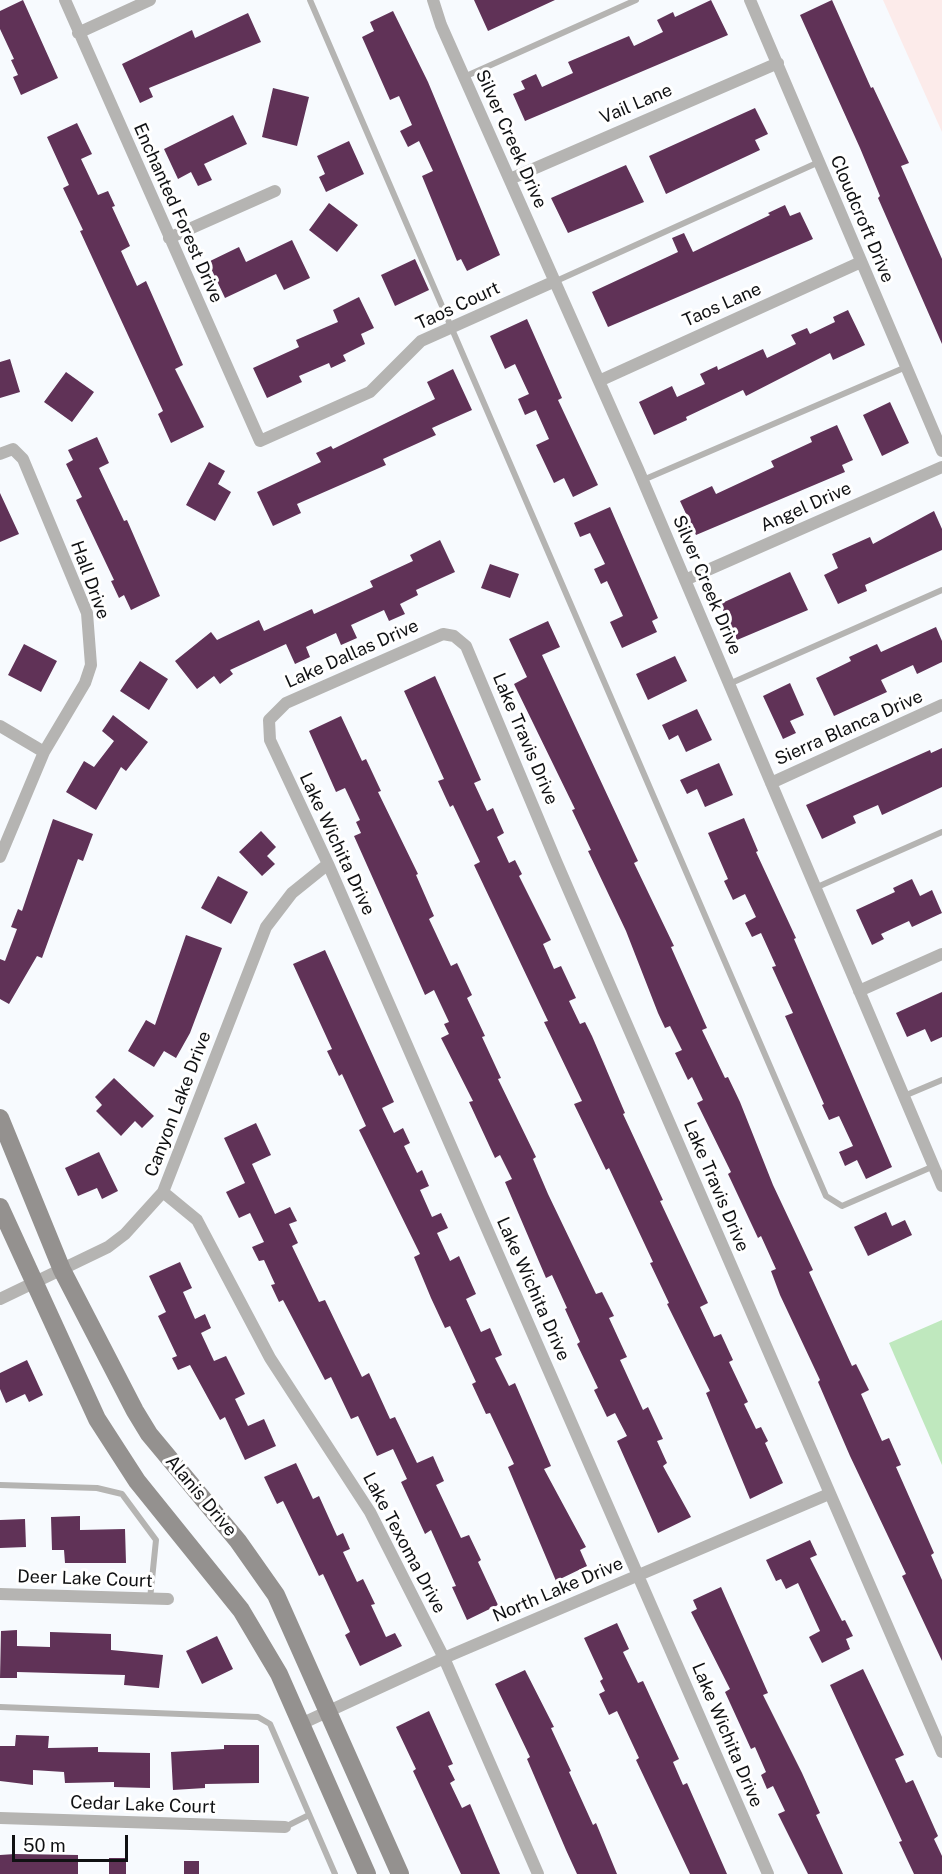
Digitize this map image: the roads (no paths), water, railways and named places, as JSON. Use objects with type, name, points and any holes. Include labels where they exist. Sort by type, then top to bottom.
[{"type":"main road","name":"Alanis Drive","points":[[0,1118],[62,1270],[149,1434],[238,1540],[276,1596],[329,1710],[400,1874]]},
{"type":"main road","points":[[0,1207],[97,1419],[137,1481],[242,1610],[279,1674],[303,1723],[367,1874]]},
{"type":"street","name":"Enchanted Forest Drive","points":[[64,0],[260,441]]},
{"type":"street","points":[[78,33],[150,0]]},
{"type":"street","name":"Silver Creek Drive","points":[[433,0],[464,77],[643,480],[942,1186]]},
{"type":"street","name":"Cloudcroft Drive","points":[[750,0],[942,451]]},
{"type":"street","name":"Vail Lane","points":[[510,179],[778,63]]},
{"type":"street","points":[[169,238],[275,191]]},
{"type":"street","name":"Taos Lane","points":[[599,381],[861,262]]},
{"type":"street","name":"Taos Court","points":[[260,441],[370,392],[421,341],[450,326],[554,282]]},
{"type":"street","name":"Hall Drive","points":[[0,454],[13,449],[23,459],[87,613],[91,640],[91,664],[85,683],[44,752],[0,857]]},
{"type":"street","name":"Angel Drive","points":[[685,580],[942,466]]},
{"type":"street","name":"Lake Dallas Drive","points":[[269,720],[286,703],[297,698],[433,637],[444,634],[454,636]]},
{"type":"street","name":"Lake Travis Drive","points":[[454,636],[466,646],[829,1494],[942,1752]]},
{"type":"street","name":"Sierra Blanca Drive","points":[[771,783],[942,705]]},
{"type":"street","name":"Lake Wichita Drive","points":[[269,720],[270,740],[328,864],[768,1874]]},
{"type":"street","points":[[0,726],[44,752]]},
{"type":"street","name":"Canyon Lake Drive","points":[[0,1299],[35,1285],[108,1247],[125,1234],[163,1192],[266,927],[292,893],[328,864]]},
{"type":"street","points":[[859,991],[942,954]]},
{"type":"street","name":"Lake Texoma Drive","points":[[163,1192],[197,1220],[270,1358],[370,1512],[444,1658],[538,1874]]},
{"type":"street","name":"North Lake Drive","points":[[303,1723],[444,1658],[829,1494]]},
{"type":"street","name":"Deer Lake Court","points":[[0,1594],[168,1599]]},
{"type":"street","name":"Cedar Lake Court","points":[[0,1818],[285,1827]]},
{"type":"lane","points":[[310,0],[826,1196],[842,1206],[934,1166]]},
{"type":"lane","points":[[464,77],[636,0]]},
{"type":"lane","points":[[554,282],[819,162]]},
{"type":"lane","points":[[643,480],[906,367]]},
{"type":"lane","points":[[729,684],[942,590]]},
{"type":"lane","points":[[815,888],[942,832]]},
{"type":"lane","points":[[904,1096],[942,1080]]},
{"type":"lane","points":[[0,1485],[97,1488],[122,1494],[156,1540],[150,1599]]},
{"type":"lane","points":[[0,1707],[258,1717],[270,1724],[335,1874]]},
{"type":"lane","points":[[285,1827],[309,1815]]}]
